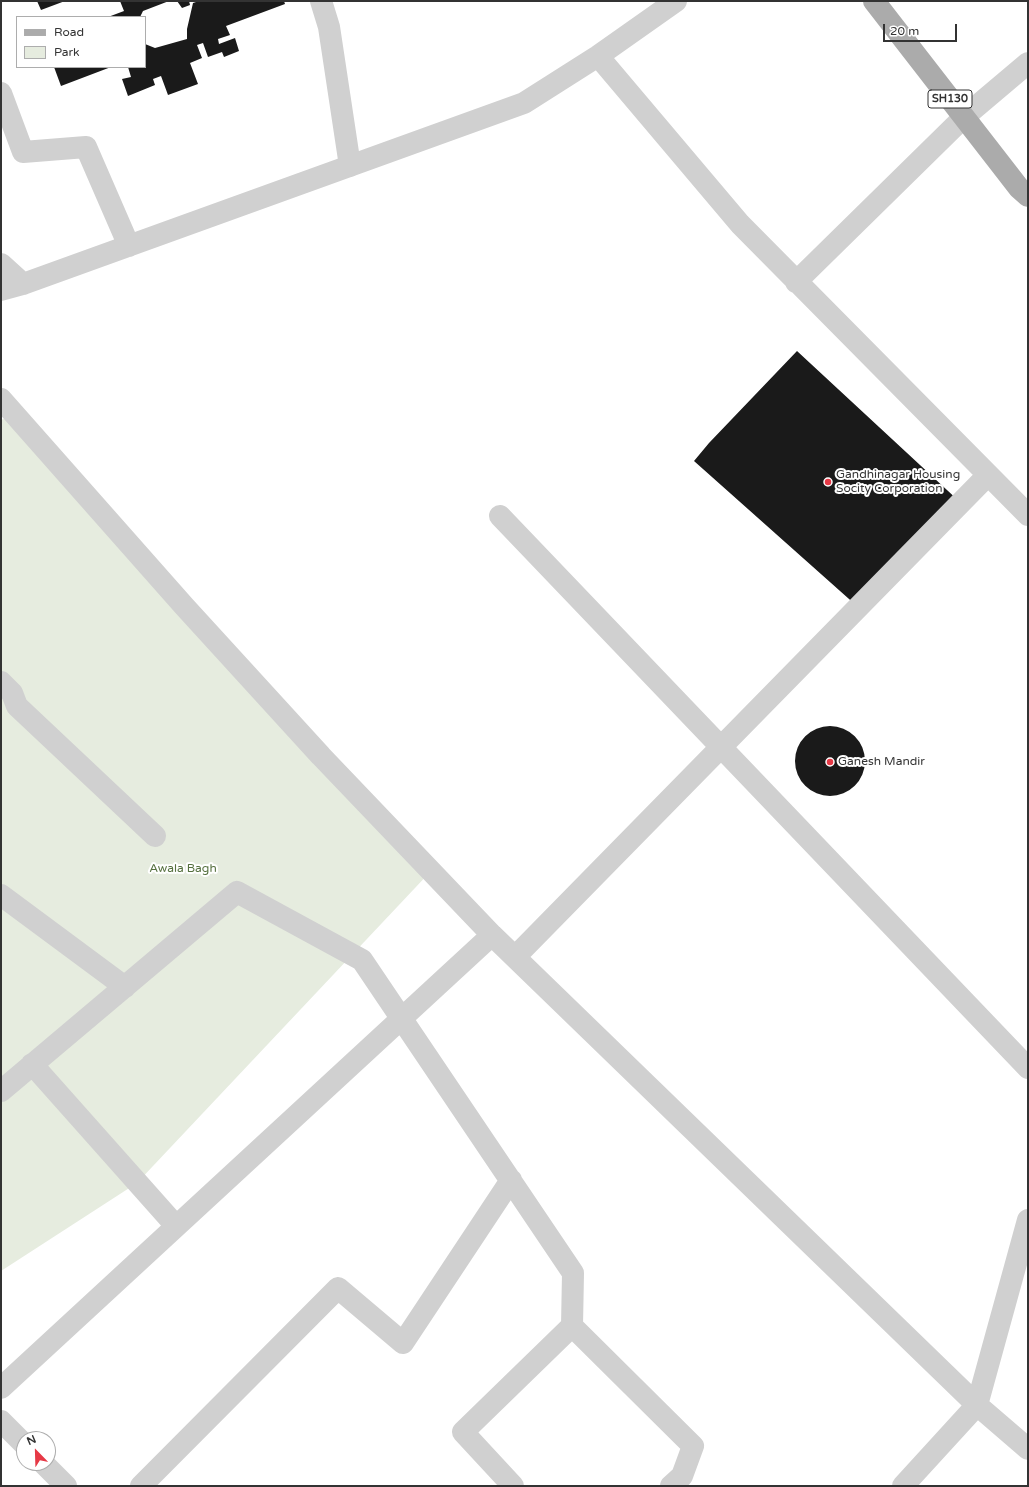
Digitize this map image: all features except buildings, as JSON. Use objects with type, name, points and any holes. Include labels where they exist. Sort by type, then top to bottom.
[{"type":"main road","name":"SH130","points":[[874,1],[1019,188],[1028,196]]},
{"type":"street","points":[[321,1],[329,27],[350,166]]},
{"type":"street","points":[[1,290],[23,284],[524,103],[598,56],[676,1]]},
{"type":"street","points":[[598,56],[740,224],[1028,515]]},
{"type":"street","points":[[796,282],[964,117],[1028,63]]},
{"type":"street","points":[[1,93],[23,152],[86,147],[129,246]]},
{"type":"street","points":[[1,264],[23,284]]},
{"type":"street","points":[[1,399],[189,612],[322,756],[492,935],[977,1405],[1028,1449]]},
{"type":"street","points":[[515,957],[988,475]]},
{"type":"street","points":[[500,516],[1028,1068]]},
{"type":"street","points":[[1,682],[12,693],[17,706],[155,836]]},
{"type":"street","points":[[1,1091],[237,892],[362,960],[573,1273],[572,1326],[463,1432],[513,1486]]},
{"type":"street","points":[[1,895],[125,987]]},
{"type":"street","points":[[1,1388],[492,935]]},
{"type":"street","points":[[32,1064],[176,1226]]},
{"type":"street","points":[[141,1486],[338,1288],[403,1343],[511,1180]]},
{"type":"street","points":[[903,1486],[977,1405],[1028,1220]]},
{"type":"street","points":[[572,1326],[692,1446],[682,1476],[671,1486]]},
{"type":"street","points":[[1,1421],[16,1436]]},
{"type":"street","points":[[52,1471],[66,1486]]},
{"type":"green space","name":"Awala Bagh","points":[[14,414],[431,871],[137,1183],[1,1271],[1,420]]},
{"type":"place","name":"Gandhinagar Housing Socity Corporation","points":[[828,482]]},
{"type":"place","name":"Ganesh Mandir","points":[[830,762]]}]
